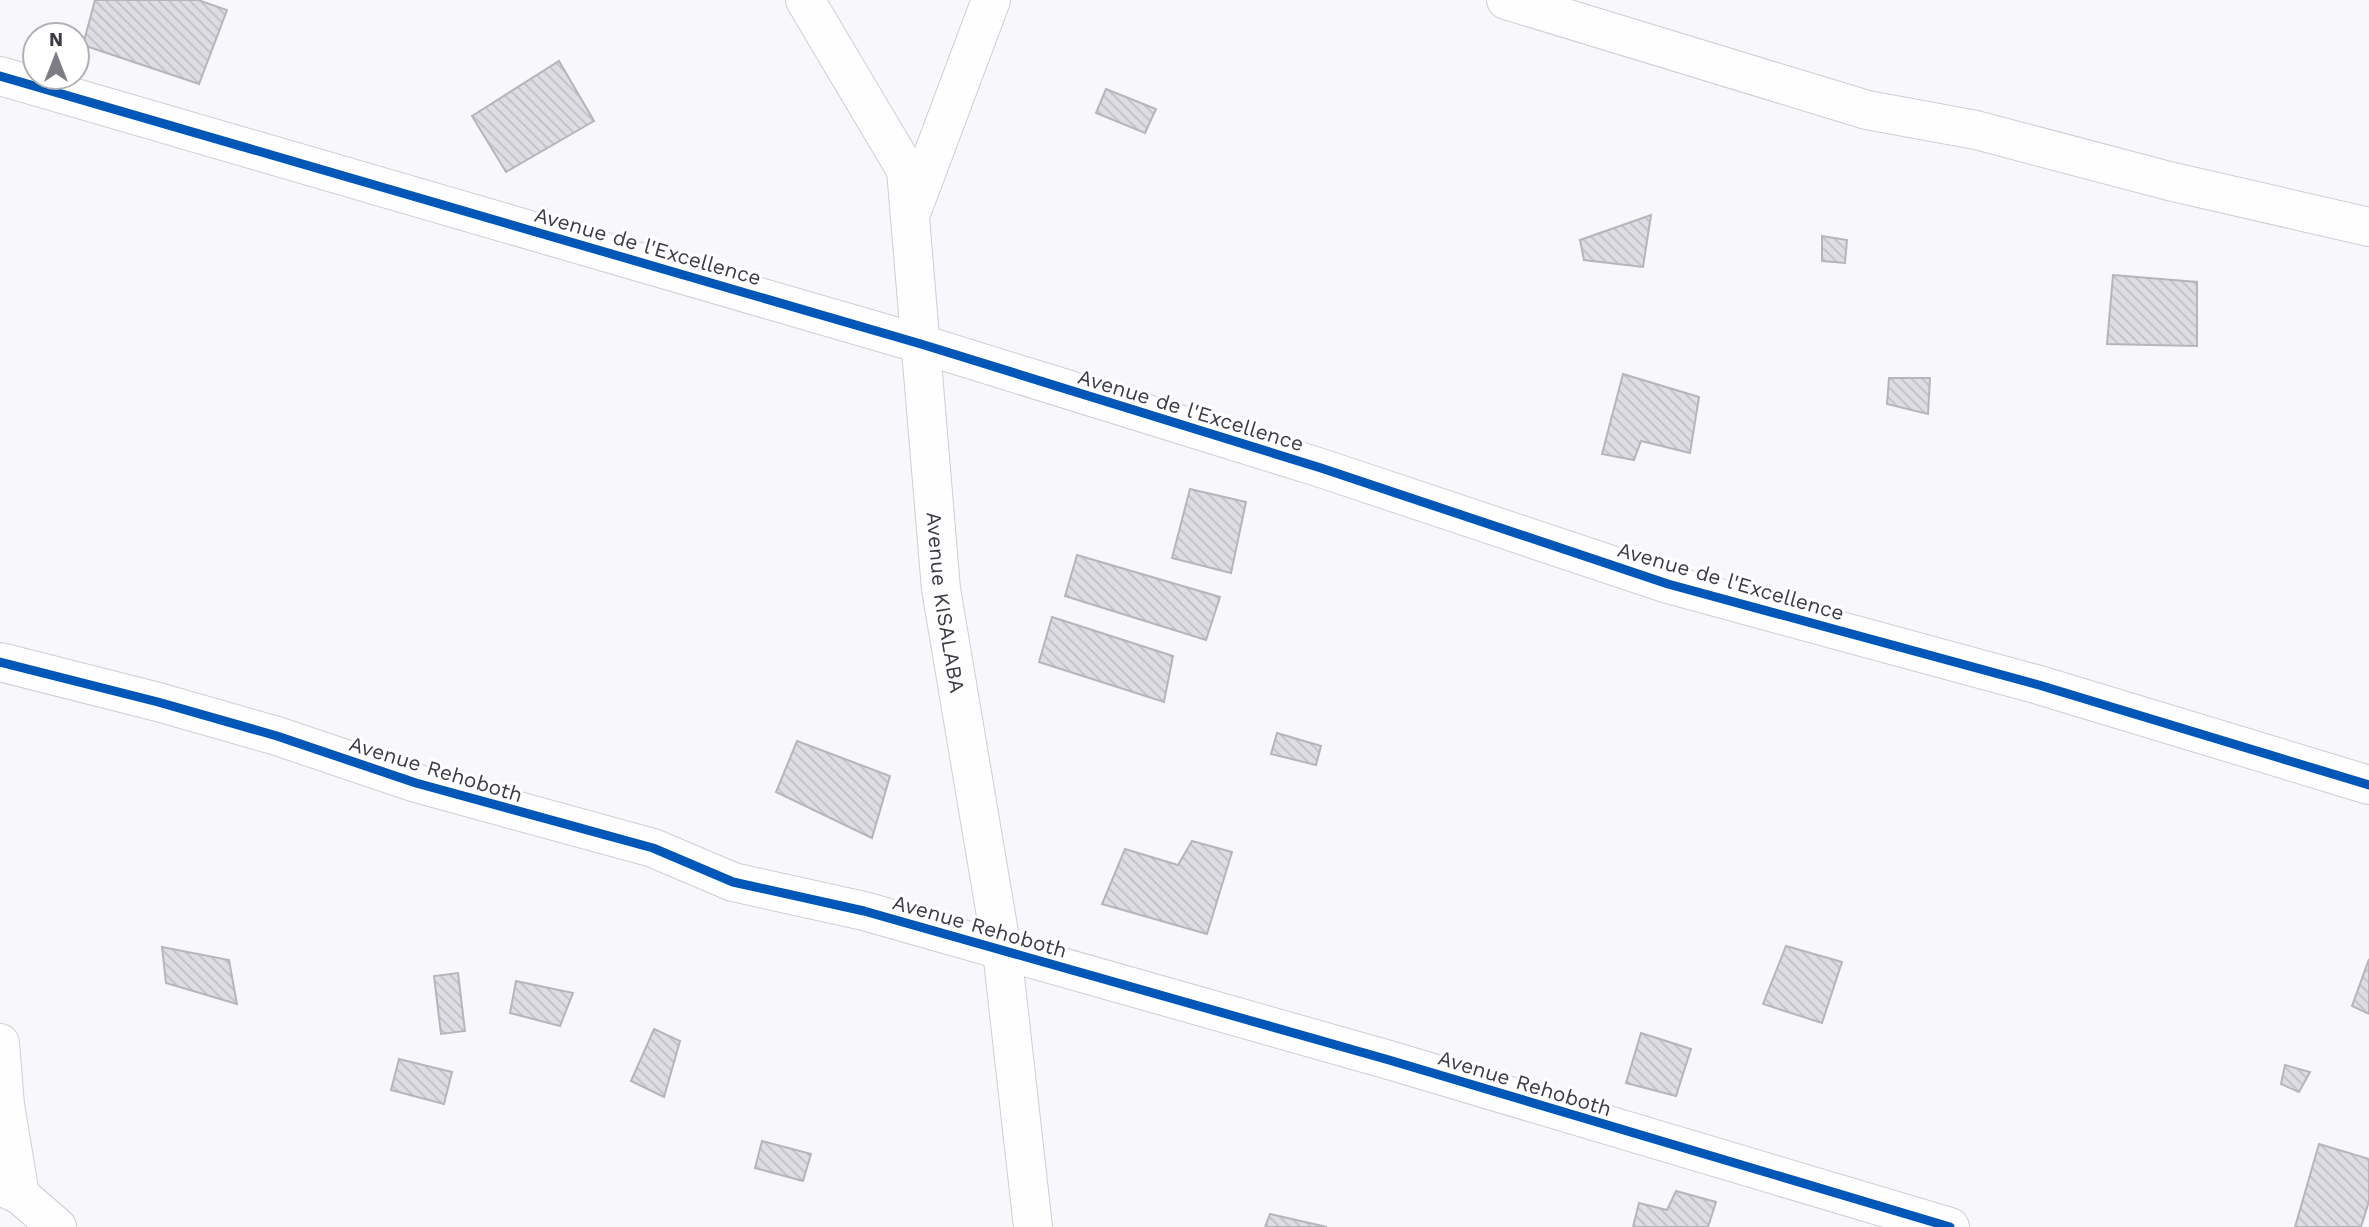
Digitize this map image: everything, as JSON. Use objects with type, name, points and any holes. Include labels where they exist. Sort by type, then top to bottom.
[{"type":"street","name":"Avenue KISALABA","points":[[805,0],[905,170],[942,589],[1002,950],[1033,1227]]},
{"type":"street","points":[[910,216],[990,0]]},
{"type":"street","points":[[1506,0],[1867,110],[1976,130],[2169,181],[2369,227]]},
{"type":"street","name":"Avenue de l'Excellence","points":[[0,76],[921,344],[1321,468],[1668,584],[2039,685],[2369,785]]},
{"type":"street","name":"Avenue Rehoboth","points":[[0,662],[158,702],[277,736],[416,783],[653,848],[733,882],[863,911],[1002,950],[1389,1060],[1950,1227]]},
{"type":"street","points":[[0,1042],[10,1191],[57,1227]]},
{"type":"building","points":[[95,0],[198,0],[227,10],[199,84],[91,48],[89,21]]},
{"type":"building","points":[[559,61],[594,121],[506,172],[472,116]]},
{"type":"building","points":[[1106,89],[1156,109],[1145,133],[1096,113]]},
{"type":"building","points":[[1651,215],[1643,267],[1584,260],[1580,240]]},
{"type":"building","points":[[1822,236],[1847,240],[1845,263],[1822,261]]},
{"type":"building","points":[[2113,275],[2197,282],[2197,346],[2107,344]]},
{"type":"building","points":[[1623,374],[1699,397],[1690,453],[1641,441],[1634,460],[1602,454]]},
{"type":"building","points":[[1889,378],[1930,378],[1928,414],[1887,404]]},
{"type":"building","points":[[1190,489],[1246,502],[1231,573],[1172,558]]},
{"type":"building","points":[[1077,555],[1220,597],[1206,640],[1065,596]]},
{"type":"building","points":[[1052,617],[1173,656],[1164,702],[1039,662]]},
{"type":"building","points":[[1277,733],[1321,746],[1316,765],[1271,754]]},
{"type":"building","points":[[797,741],[890,776],[872,838],[776,792]]},
{"type":"building","points":[[1192,841],[1232,852],[1207,934],[1102,904],[1125,849],[1178,865]]},
{"type":"building","points":[[1786,946],[1842,962],[1822,1023],[1763,1004]]},
{"type":"building","points":[[162,947],[229,960],[237,1004],[166,983]]},
{"type":"building","points":[[2369,959],[2369,1014],[2352,1006]]},
{"type":"building","points":[[458,973],[465,1031],[441,1034],[434,976]]},
{"type":"building","points":[[516,981],[573,993],[560,1026],[510,1013]]},
{"type":"building","points":[[654,1029],[680,1041],[664,1097],[631,1081]]},
{"type":"building","points":[[1641,1033],[1691,1049],[1676,1096],[1626,1083]]},
{"type":"building","points":[[399,1059],[452,1072],[444,1104],[391,1090]]},
{"type":"building","points":[[2285,1065],[2310,1072],[2299,1092],[2281,1084]]},
{"type":"building","points":[[762,1141],[811,1154],[803,1181],[755,1168]]},
{"type":"building","points":[[2319,1144],[2369,1159],[2369,1201],[2361,1227],[2295,1227]]},
{"type":"building","points":[[1676,1191],[1716,1202],[1708,1227],[1633,1227],[1639,1203],[1667,1210]]},
{"type":"building","points":[[1270,1214],[1327,1227],[1265,1227]]},
{"type":"cycle path","points":[[0,76],[921,344],[1321,468],[1668,584],[2039,685],[2369,785]]},
{"type":"cycle path","points":[[0,662],[158,702],[277,736],[416,783],[653,848],[733,882],[864,911],[1389,1060],[1950,1227]]}]
